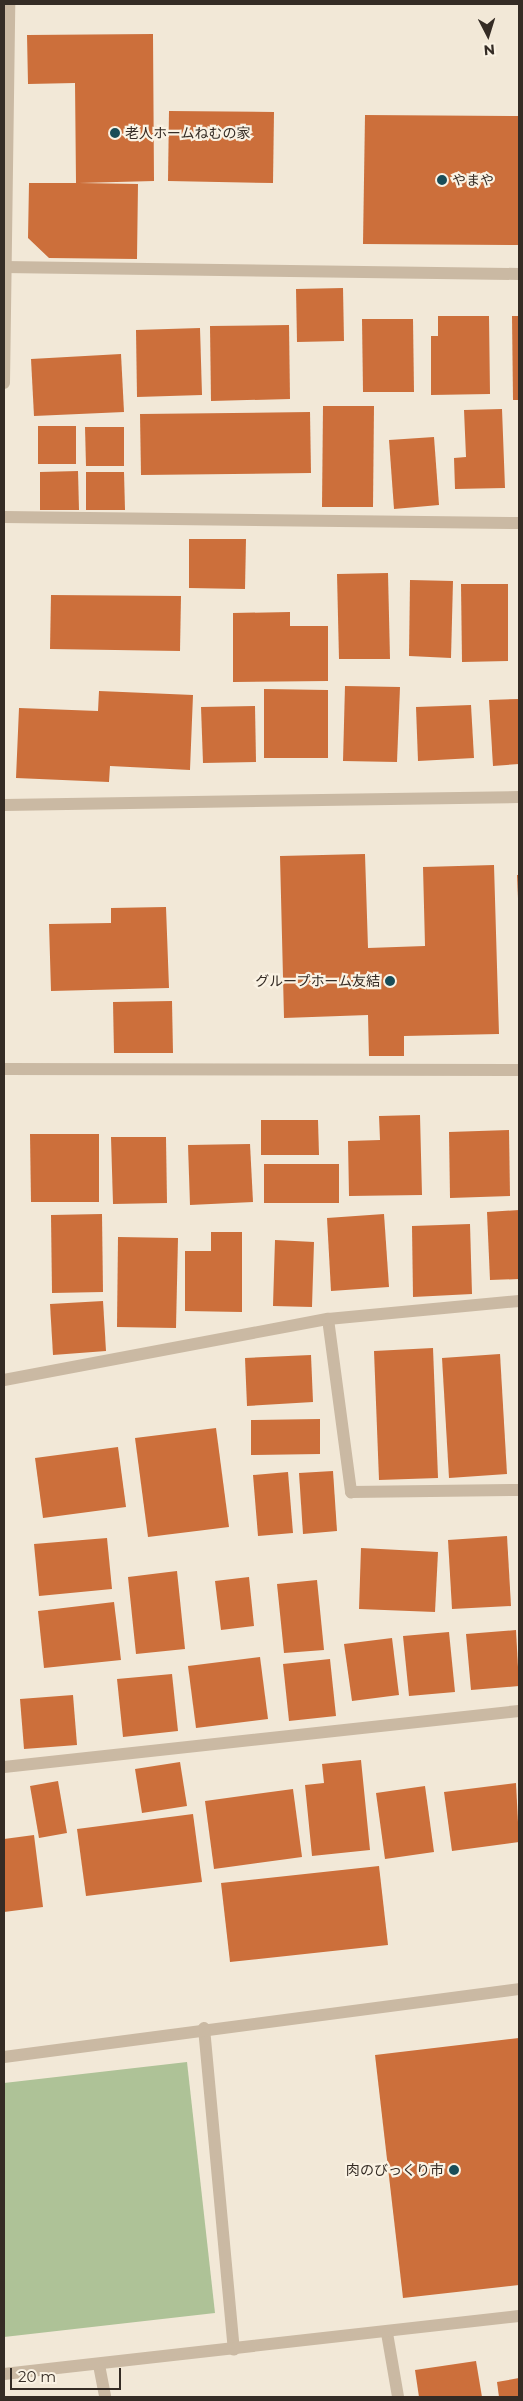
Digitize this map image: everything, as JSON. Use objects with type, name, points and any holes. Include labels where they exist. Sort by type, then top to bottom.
[{"type":"street","points":[[4,383],[9,4]]},
{"type":"street","points":[[5,268],[519,274]]},
{"type":"street","points":[[4,517],[519,523]]},
{"type":"street","points":[[4,805],[519,797]]},
{"type":"street","points":[[4,1070],[519,1070]]},
{"type":"street","points":[[4,1380],[328,1319],[519,1301]]},
{"type":"street","points":[[328,1319],[352,1492],[519,1490]]},
{"type":"street","points":[[4,1766],[519,1711]]},
{"type":"street","points":[[4,2057],[204,2028],[519,1988]]},
{"type":"street","points":[[204,2028],[234,2350]]},
{"type":"street","points":[[4,2374],[387,2333],[519,2316]]},
{"type":"street","points":[[387,2333],[398,2397]]},
{"type":"street","points":[[100,2365],[105,2397]]},
{"type":"green space","points":[[187,2062],[215,2313],[4,2337],[4,2083]]},
{"type":"building","name":"老人ホームねむの家","points":[[153,34],[154,181],[79,183],[138,184],[137,259],[49,258],[28,238],[29,183],[76,183],[75,83],[28,84],[27,35]]},
{"type":"building","points":[[169,111],[274,112],[273,183],[168,181]]},
{"type":"building","name":"やまや","points":[[365,115],[519,116],[519,245],[363,244]]},
{"type":"building","points":[[343,288],[344,341],[297,342],[296,289]]},
{"type":"building","points":[[438,316],[489,316],[490,394],[431,395],[431,336],[438,336]]},
{"type":"building","points":[[512,316],[519,316],[519,400],[513,400]]},
{"type":"building","points":[[362,319],[413,319],[414,392],[363,392]]},
{"type":"building","points":[[289,325],[290,399],[211,401],[210,326]]},
{"type":"building","points":[[200,328],[202,395],[137,397],[136,330]]},
{"type":"building","points":[[121,354],[124,412],[34,416],[31,359]]},
{"type":"building","points":[[323,406],[374,406],[373,507],[322,507]]},
{"type":"building","points":[[502,409],[505,488],[455,489],[454,458],[466,457],[464,410]]},
{"type":"building","points":[[310,412],[311,473],[141,475],[140,414]]},
{"type":"building","points":[[38,426],[76,426],[76,464],[38,464]]},
{"type":"building","points":[[85,427],[124,427],[124,466],[86,466]]},
{"type":"building","points":[[434,437],[439,505],[394,509],[389,440]]},
{"type":"building","points":[[78,471],[79,510],[40,510],[40,472]]},
{"type":"building","points":[[86,472],[124,472],[125,510],[86,510]]},
{"type":"building","points":[[189,539],[246,539],[245,589],[189,588]]},
{"type":"building","points":[[388,573],[390,659],[339,659],[337,574]]},
{"type":"building","points":[[410,580],[453,581],[451,658],[409,656]]},
{"type":"building","points":[[461,584],[508,584],[508,661],[462,662]]},
{"type":"building","points":[[51,595],[181,596],[180,651],[50,649]]},
{"type":"building","points":[[290,612],[290,626],[328,626],[328,681],[233,682],[233,613]]},
{"type":"building","points":[[345,686],[400,687],[397,762],[343,761]]},
{"type":"building","points":[[264,689],[328,690],[328,758],[264,758]]},
{"type":"building","points":[[99,691],[193,695],[190,770],[110,766],[109,782],[16,778],[19,708],[98,711]]},
{"type":"building","points":[[519,699],[519,764],[493,766],[489,700]]},
{"type":"building","points":[[471,705],[474,758],[418,761],[416,707]]},
{"type":"building","points":[[255,706],[256,762],[203,763],[201,707]]},
{"type":"building","name":"グループホーム友結","points":[[365,854],[368,948],[425,946],[423,867],[494,865],[499,1034],[404,1036],[404,1056],[369,1056],[368,1015],[284,1018],[280,856]]},
{"type":"building","points":[[517,875],[519,875],[519,898],[518,898]]},
{"type":"building","points":[[166,907],[169,988],[51,991],[49,924],[111,923],[111,908]]},
{"type":"building","points":[[172,1001],[173,1053],[114,1053],[113,1002]]},
{"type":"building","points":[[420,1115],[422,1195],[349,1196],[348,1141],[380,1140],[379,1116]]},
{"type":"building","points":[[261,1120],[318,1120],[319,1155],[261,1155]]},
{"type":"building","points":[[509,1130],[510,1196],[450,1198],[449,1132]]},
{"type":"building","points":[[30,1134],[99,1134],[99,1202],[31,1202]]},
{"type":"building","points":[[111,1137],[166,1137],[167,1203],[113,1204]]},
{"type":"building","points":[[250,1144],[253,1202],[190,1205],[188,1145]]},
{"type":"building","points":[[264,1164],[339,1164],[339,1203],[264,1203]]},
{"type":"building","points":[[519,1210],[519,1279],[490,1280],[487,1212]]},
{"type":"building","points":[[102,1214],[103,1292],[52,1293],[51,1215]]},
{"type":"building","points":[[384,1214],[389,1287],[331,1291],[327,1218]]},
{"type":"building","points":[[470,1224],[472,1294],[413,1297],[412,1226]]},
{"type":"building","points":[[211,1232],[242,1232],[242,1312],[185,1311],[185,1251],[211,1251]]},
{"type":"building","points":[[118,1237],[178,1238],[176,1328],[117,1327]]},
{"type":"building","points":[[275,1240],[314,1242],[312,1307],[273,1306]]},
{"type":"building","points":[[103,1301],[106,1351],[53,1355],[50,1304]]},
{"type":"building","points":[[433,1348],[438,1478],[379,1480],[374,1351]]},
{"type":"building","points":[[500,1354],[507,1474],[449,1478],[442,1358]]},
{"type":"building","points":[[311,1355],[313,1402],[247,1406],[245,1358]]},
{"type":"building","points":[[320,1419],[320,1454],[251,1455],[251,1420]]},
{"type":"building","points":[[216,1428],[229,1527],[148,1537],[135,1438]]},
{"type":"building","points":[[118,1447],[126,1507],[43,1518],[35,1458]]},
{"type":"building","points":[[333,1471],[337,1531],[303,1534],[299,1473]]},
{"type":"building","points":[[288,1472],[293,1533],[258,1536],[253,1475]]},
{"type":"building","points":[[507,1536],[511,1606],[452,1609],[448,1540]]},
{"type":"building","points":[[107,1538],[112,1589],[39,1596],[34,1544]]},
{"type":"building","points":[[361,1548],[438,1552],[435,1612],[359,1609]]},
{"type":"building","points":[[177,1571],[185,1649],[136,1654],[128,1577]]},
{"type":"building","points":[[249,1577],[254,1626],[221,1630],[215,1581]]},
{"type":"building","points":[[317,1580],[324,1650],[284,1653],[277,1584]]},
{"type":"building","points":[[114,1602],[121,1660],[44,1668],[38,1611]]},
{"type":"building","points":[[516,1630],[519,1686],[471,1690],[466,1634]]},
{"type":"building","points":[[449,1632],[455,1692],[409,1696],[403,1636]]},
{"type":"building","points":[[392,1638],[399,1695],[352,1701],[344,1644]]},
{"type":"building","points":[[260,1657],[268,1719],[196,1728],[188,1666]]},
{"type":"building","points":[[330,1659],[336,1716],[289,1721],[283,1664]]},
{"type":"building","points":[[172,1674],[178,1731],[123,1737],[117,1679]]},
{"type":"building","points":[[73,1695],[77,1745],[24,1749],[20,1699]]},
{"type":"building","points":[[361,1760],[370,1850],[312,1856],[305,1785],[324,1783],[322,1764]]},
{"type":"building","points":[[180,1762],[187,1806],[142,1813],[135,1769]]},
{"type":"building","points":[[58,1781],[67,1833],[39,1838],[30,1786]]},
{"type":"building","points":[[516,1783],[519,1842],[452,1851],[444,1792]]},
{"type":"building","points":[[425,1786],[434,1852],[385,1859],[376,1793]]},
{"type":"building","points":[[293,1789],[302,1857],[214,1869],[205,1801]]},
{"type":"building","points":[[193,1814],[202,1882],[86,1896],[77,1829]]},
{"type":"building","points":[[34,1835],[43,1907],[4,1912],[4,1839]]},
{"type":"building","points":[[379,1866],[388,1945],[230,1962],[221,1883]]},
{"type":"building","name":"肉のびっくり市","points":[[519,2038],[519,2285],[403,2298],[375,2055]]},
{"type":"building","points":[[476,2361],[482,2397],[419,2397],[415,2370]]},
{"type":"building","points":[[519,2378],[519,2397],[499,2397],[497,2382]]},
{"type":"place","name":"老人ホームねむの家","points":[[115,133]]},
{"type":"place","name":"やまや","points":[[442,180]]},
{"type":"place","name":"グループホーム友結","points":[[390,981]]},
{"type":"place","name":"肉のびっくり市","points":[[454,2170]]}]
